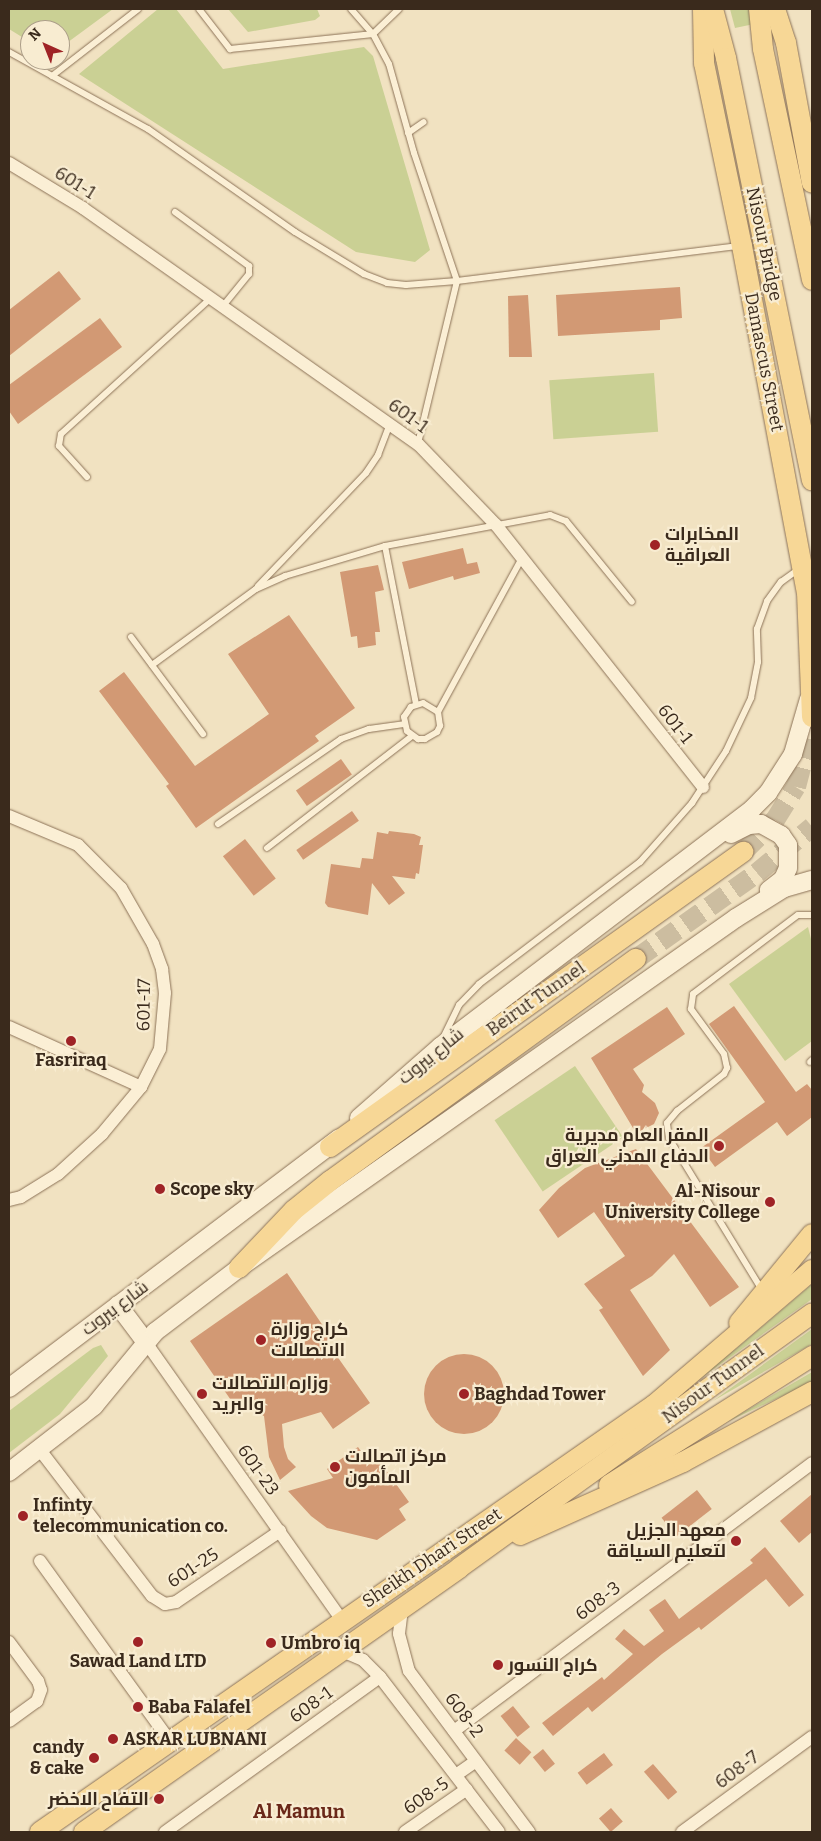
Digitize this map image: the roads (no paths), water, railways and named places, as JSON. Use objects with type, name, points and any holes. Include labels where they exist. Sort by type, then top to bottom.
[{"type":"main road","name":"Damascus Street","points":[[703,9],[704,63],[742,246],[802,567],[810,634],[812,717]]},
{"type":"main road","name":"Nisour Bridge","points":[[713,9],[726,58],[812,480]]},
{"type":"main road","points":[[759,9],[763,49],[812,280]]},
{"type":"main road","points":[[775,9],[786,43],[812,183]]},
{"type":"main road","name":"شارع بيروت","points":[[9,1388],[330,1147],[440,1047],[707,846],[752,809],[782,774],[800,733],[810,692]]},
{"type":"main road","points":[[707,846],[749,825],[761,824],[772,828],[788,845],[788,868],[783,879],[736,918]]},
{"type":"main road","name":"Beirut Tunnel","points":[[330,1147],[743,852]]},
{"type":"main road","points":[[9,1472],[40,1450],[94,1406],[122,1375],[145,1341],[239,1268],[736,918],[784,888],[812,880]]},
{"type":"main road","name":"Beirut Tunnel","points":[[239,1268],[294,1210],[330,1181],[636,959]]},
{"type":"main road","points":[[693,1375],[812,1234]]},
{"type":"main road","name":"Sheikh Dhari Street","points":[[40,1832],[342,1620],[617,1432],[693,1375],[812,1270]]},
{"type":"main road","points":[[118,1305],[145,1341]]},
{"type":"main road","name":"Nisour Tunnel","points":[[614,1455],[812,1314]]},
{"type":"main road","points":[[560,1515],[812,1356]]},
{"type":"main road","name":"Sheikh Dhari Street","points":[[459,1568],[560,1515],[683,1462],[812,1392]]},
{"type":"main road","name":"Sheikh Dhari Street","points":[[92,1829],[402,1609],[614,1455]]},
{"type":"street","name":"601-1","points":[[9,163],[83,208],[418,444],[496,525],[703,788]]},
{"type":"street","name":"601-17","points":[[9,816],[78,845],[127,896],[153,944],[162,969],[164,1019],[160,1049],[141,1087],[102,1134],[58,1174],[21,1197],[9,1200]]},
{"type":"street","points":[[9,1027],[141,1087]]},
{"type":"street","name":"601-23","points":[[145,1341],[342,1620]]},
{"type":"street","name":"601-25","points":[[40,1450],[152,1596],[165,1604],[176,1602],[280,1531]]},
{"type":"street","name":"608-3","points":[[454,1731],[812,1463]]},
{"type":"street","points":[[40,1561],[170,1741]]},
{"type":"street","name":"608-2","points":[[402,1609],[399,1634],[404,1659],[409,1671],[529,1832]]},
{"type":"street","points":[[9,1642],[38,1681],[41,1690],[37,1701],[9,1721]]},
{"type":"street","points":[[342,1651],[363,1660],[380,1677],[499,1832]]},
{"type":"street","name":"608-1","points":[[165,1832],[380,1677]]},
{"type":"street","name":"608-7","points":[[682,1832],[812,1737]]},
{"type":"street","points":[[456,1775],[476,1761]]},
{"type":"street","name":"608-5","points":[[406,1832],[467,1789]]},
{"type":"lane","points":[[52,76],[138,9]]},
{"type":"lane","points":[[199,9],[230,49],[374,34],[399,9]]},
{"type":"lane","points":[[352,9],[374,34],[389,64],[408,133],[457,281],[418,444]]},
{"type":"lane","points":[[9,52],[148,129],[295,232],[364,274],[386,282],[406,285],[457,281],[742,246]]},
{"type":"lane","points":[[408,133],[424,122]]},
{"type":"lane","points":[[175,212],[249,266],[248,274],[223,306]]},
{"type":"lane","points":[[87,477],[60,446],[61,434],[211,298]]},
{"type":"lane","points":[[152,665],[256,589],[366,473],[378,455],[390,424]]},
{"type":"lane","points":[[256,589],[315,565],[386,546],[550,515],[566,521],[632,602]]},
{"type":"lane","points":[[386,546],[416,704]]},
{"type":"lane","points":[[438,712],[429,704],[416,704],[406,712],[404,724],[412,736],[425,739],[437,732],[440,726],[438,712],[522,558]]},
{"type":"lane","points":[[440,1047],[451,1018],[468,993],[640,862],[674,826],[703,788],[726,751],[751,698],[756,676],[760,616],[780,582],[802,567]]},
{"type":"lane","points":[[131,637],[203,734]]},
{"type":"lane","points":[[218,824],[341,739],[370,729],[404,724]]},
{"type":"lane","points":[[267,848],[412,736]]},
{"type":"lane","points":[[763,1293],[669,1138],[667,1123],[677,1111],[724,1074],[727,1068],[724,1054],[691,1009],[693,994],[798,916],[812,915]]},
{"type":"tunnel","points":[[743,852],[775,820],[796,787],[812,725]]},
{"type":"tunnel","points":[[636,959],[757,873],[812,827]]},
{"type":"place","name":"المخابرات العراقية","points":[[655,545]]},
{"type":"place","name":"Fasriraq","points":[[71,1041]]},
{"type":"place","name":"المقر العام مديرية الدفاع المدني العراق","points":[[719,1146]]},
{"type":"place","name":"Scope sky","points":[[160,1189]]},
{"type":"place","name":"Al-Nisour University College","points":[[770,1202]]},
{"type":"place","name":"كراج وزارة الاتصالات","points":[[261,1340]]},
{"type":"place","name":"وزاره الاتصالات والبريد","points":[[202,1394]]},
{"type":"place","name":"Baghdad Tower","points":[[464,1394]]},
{"type":"place","name":"مركز اتصالات المأمون","points":[[335,1467]]},
{"type":"place","name":"Infinty telecommunication co.","points":[[23,1516]]},
{"type":"place","name":"معهد الجزيل لتعليم السياقة","points":[[736,1541]]},
{"type":"place","name":"Sawad Land LTD","points":[[138,1642]]},
{"type":"place","name":"Umbro iq","points":[[271,1643]]},
{"type":"place","name":"كراج النسور","points":[[498,1665]]},
{"type":"place","name":"Baba Falafel","points":[[138,1707]]},
{"type":"place","name":"ASKAR LUBNANI","points":[[113,1739]]},
{"type":"place","name":"candy & cake","points":[[94,1758]]},
{"type":"place","name":"التفاح الاخضر","points":[[159,1799]]},
{"type":"district","name":"Al Mamun","points":[[299,1812]]}]
